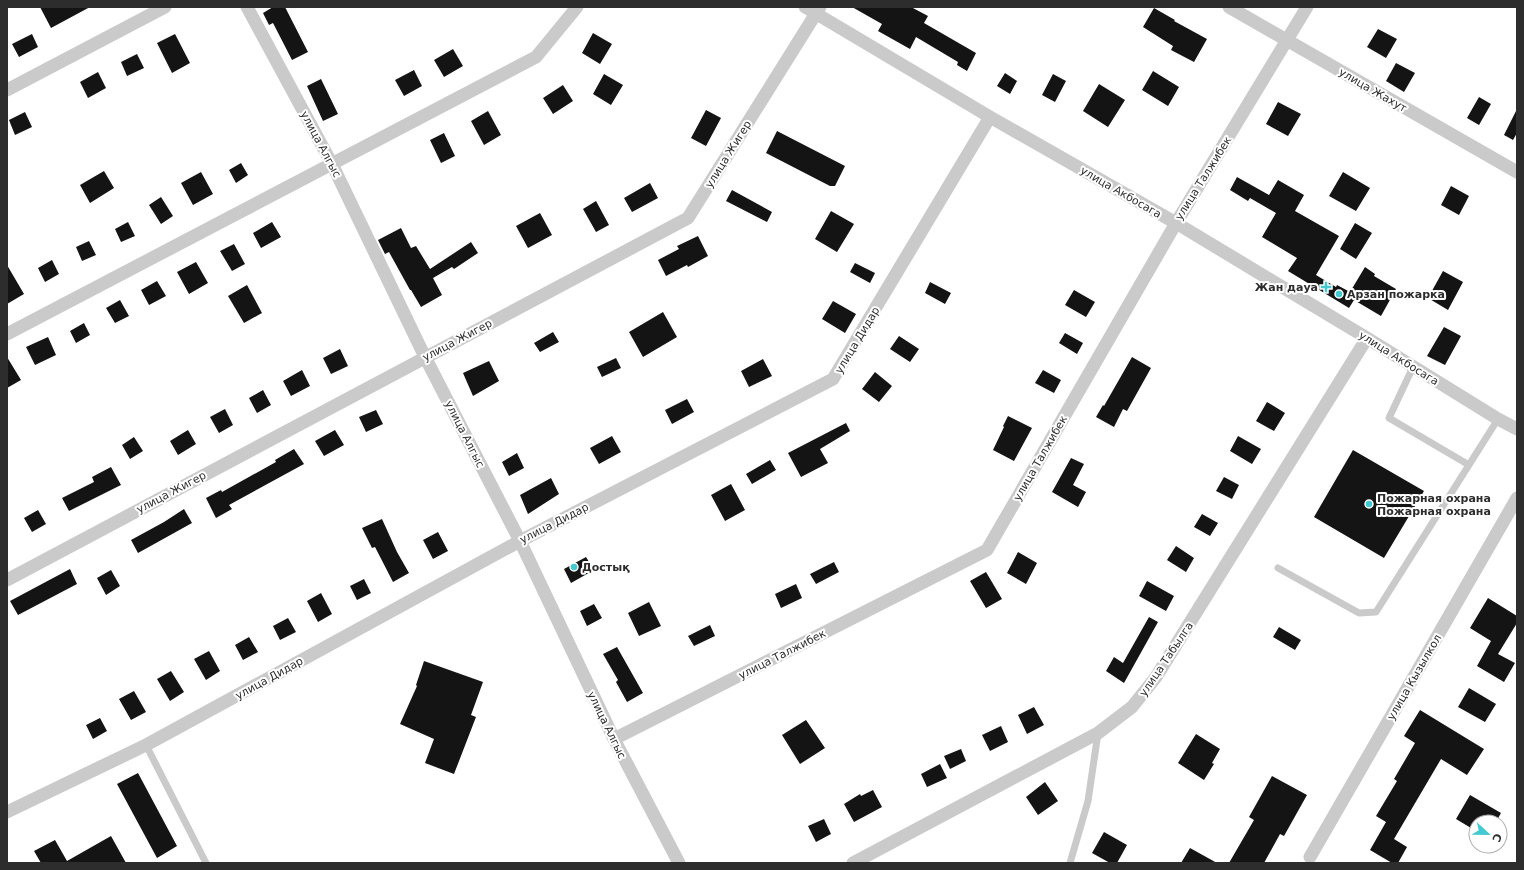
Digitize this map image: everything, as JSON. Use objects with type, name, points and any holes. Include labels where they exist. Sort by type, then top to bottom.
[{"type":"street","points":[[7,90],[165,7]]},
{"type":"street","name":"улица Алгыс","points":[[247,7],[332,164],[425,357],[520,541],[614,739],[679,863]]},
{"type":"street","points":[[7,334],[536,57],[577,7]]},
{"type":"street","name":"улица Жахут","points":[[1229,7],[1517,172]]},
{"type":"street","name":"улица Талжибек","points":[[614,739],[987,550],[1176,223],[1308,7]]},
{"type":"street","name":"улица Акбосага","points":[[814,9],[990,117],[1176,223],[1498,419],[1517,429]]},
{"type":"street","name":"улица Жигер","points":[[7,580],[688,218],[814,9]]},
{"type":"street","name":"улица Дидар","points":[[7,812],[146,745],[520,541],[833,379],[990,117]]},
{"type":"street","name":"улица Табылга","points":[[853,863],[1098,733],[1132,708],[1156,677],[1367,338]]},
{"type":"street","name":"улица Кызылкол","points":[[1310,857],[1517,498]]},
{"type":"lane","points":[[1413,367],[1389,418],[1469,465]]},
{"type":"lane","points":[[1278,568],[1359,613],[1376,612],[1498,419]]},
{"type":"lane","points":[[1070,863],[1088,801],[1098,733]]},
{"type":"lane","points":[[146,745],[206,863]]},
{"type":"building","points":[[40,7],[90,7],[51,28]]},
{"type":"building","points":[[273,7],[285,7],[308,52],[292,60],[273,23],[269,25],[263,13]]},
{"type":"building","points":[[852,7],[911,7],[928,16],[924,23],[976,53],[967,71],[957,65],[958,62],[916,37],[910,49],[878,31],[882,24]]},
{"type":"building","points":[[1154,8],[1207,39],[1194,62],[1171,50],[1173,46],[1143,27]]},
{"type":"building","points":[[1378,29],[1397,39],[1386,58],[1367,47]]},
{"type":"building","points":[[593,33],[612,44],[600,64],[582,53]]},
{"type":"building","points":[[32,34],[38,47],[19,57],[12,44]]},
{"type":"building","points":[[175,34],[190,63],[172,73],[157,43]]},
{"type":"building","points":[[453,49],[463,66],[444,77],[434,60]]},
{"type":"building","points":[[137,54],[144,68],[127,76],[121,62]]},
{"type":"building","points":[[1396,63],[1415,73],[1404,92],[1386,81]]},
{"type":"building","points":[[414,70],[422,86],[404,96],[395,80]]},
{"type":"building","points":[[1153,71],[1179,87],[1168,106],[1142,90]]},
{"type":"building","points":[[98,72],[106,88],[88,98],[80,82]]},
{"type":"building","points":[[1005,73],[1017,81],[1010,94],[997,86]]},
{"type":"building","points":[[604,74],[623,85],[611,105],[593,94]]},
{"type":"building","points":[[1053,74],[1066,81],[1055,102],[1042,95]]},
{"type":"building","points":[[321,79],[338,114],[323,121],[307,86]]},
{"type":"building","points":[[1099,84],[1125,100],[1108,127],[1083,111]]},
{"type":"building","points":[[563,85],[573,101],[553,114],[543,98]]},
{"type":"building","points":[[1479,97],[1491,104],[1479,125],[1467,118]]},
{"type":"building","points":[[1278,102],[1301,114],[1288,136],[1266,124]]},
{"type":"building","points":[[1517,109],[1517,133],[1513,140],[1504,135]]},
{"type":"building","points":[[706,110],[721,118],[706,146],[691,138]]},
{"type":"building","points":[[488,111],[501,135],[484,145],[471,121]]},
{"type":"building","points":[[25,112],[32,127],[15,135],[9,120]]},
{"type":"building","points":[[777,131],[845,166],[835,186],[830,186],[766,153]]},
{"type":"building","points":[[444,133],[455,156],[441,163],[430,140]]},
{"type":"building","points":[[241,163],[248,175],[236,183],[229,170]]},
{"type":"building","points":[[104,171],[114,188],[90,203],[80,185]]},
{"type":"building","points":[[201,172],[213,194],[193,205],[181,183]]},
{"type":"building","points":[[1343,172],[1370,188],[1356,211],[1329,196]]},
{"type":"building","points":[[1237,177],[1269,195],[1278,180],[1304,195],[1295,211],[1339,236],[1316,275],[1336,287],[1337,285],[1350,292],[1365,267],[1375,274],[1374,276],[1396,289],[1381,316],[1354,300],[1349,308],[1288,271],[1297,258],[1262,237],[1276,213],[1250,198],[1248,201],[1230,190]]},
{"type":"building","points":[[650,183],[658,198],[632,212],[624,198]]},
{"type":"building","points":[[1451,186],[1469,196],[1459,215],[1441,205]]},
{"type":"building","points":[[732,190],[772,212],[767,222],[726,201]]},
{"type":"building","points":[[161,197],[173,216],[161,224],[149,205]]},
{"type":"building","points":[[596,201],[609,225],[596,232],[583,209]]},
{"type":"building","points":[[831,211],[854,224],[837,252],[815,239]]},
{"type":"building","points":[[540,213],[552,235],[528,248],[516,226]]},
{"type":"building","points":[[128,222],[135,236],[121,242],[115,229]]},
{"type":"building","points":[[272,222],[281,237],[261,248],[253,233]]},
{"type":"building","points":[[1355,223],[1372,233],[1356,259],[1340,249]]},
{"type":"building","points":[[401,228],[411,248],[416,246],[430,269],[471,242],[478,253],[454,269],[452,267],[433,278],[442,295],[421,307],[389,252],[385,254],[378,240]]},
{"type":"building","points":[[698,236],[708,256],[688,267],[687,265],[666,276],[658,260],[679,249],[677,246]]},
{"type":"building","points":[[89,241],[96,255],[82,261],[76,247]]},
{"type":"building","points":[[234,244],[245,264],[232,271],[220,251]]},
{"type":"building","points":[[52,260],[59,274],[45,282],[38,268]]},
{"type":"building","points":[[196,262],[208,283],[189,294],[177,272]]},
{"type":"building","points":[[855,263],[875,273],[870,283],[850,272]]},
{"type":"building","points":[[7,265],[24,294],[7,304]]},
{"type":"building","points":[[1443,271],[1463,282],[1448,310],[1428,298]]},
{"type":"building","points":[[157,281],[166,296],[149,305],[141,290]]},
{"type":"building","points":[[930,282],[951,293],[945,304],[925,293]]},
{"type":"building","points":[[247,285],[262,313],[244,323],[228,296]]},
{"type":"building","points":[[1074,290],[1095,302],[1086,317],[1065,305]]},
{"type":"building","points":[[120,300],[129,316],[115,323],[106,308]]},
{"type":"building","points":[[833,301],[856,314],[845,333],[822,319]]},
{"type":"building","points":[[663,312],[677,337],[643,357],[629,332]]},
{"type":"building","points":[[84,323],[90,335],[76,343],[70,331]]},
{"type":"building","points":[[1444,327],[1461,336],[1445,365],[1427,356]]},
{"type":"building","points":[[553,332],[559,342],[540,352],[534,343]]},
{"type":"building","points":[[1065,333],[1083,343],[1077,354],[1059,343]]},
{"type":"building","points":[[899,336],[919,349],[910,362],[890,349]]},
{"type":"building","points":[[48,337],[56,355],[35,365],[26,347]]},
{"type":"building","points":[[340,349],[348,366],[331,374],[323,358]]},
{"type":"building","points":[[7,357],[21,380],[7,388]]},
{"type":"building","points":[[1132,357],[1151,368],[1127,411],[1123,409],[1114,427],[1096,417],[1103,405],[1104,406]]},
{"type":"building","points":[[616,358],[621,368],[602,377],[597,367]]},
{"type":"building","points":[[763,359],[772,376],[749,387],[741,371]]},
{"type":"building","points":[[489,361],[499,381],[473,396],[463,373]]},
{"type":"building","points":[[302,370],[310,386],[291,396],[283,381]]},
{"type":"building","points":[[1043,370],[1061,380],[1054,393],[1035,383]]},
{"type":"building","points":[[875,372],[892,386],[879,402],[862,389]]},
{"type":"building","points":[[263,390],[271,405],[257,413],[249,398]]},
{"type":"building","points":[[687,399],[694,412],[672,424],[665,410]]},
{"type":"building","points":[[1267,402],[1285,413],[1274,431],[1256,421]]},
{"type":"building","points":[[225,409],[233,425],[219,433],[210,417]]},
{"type":"building","points":[[376,410],[383,424],[366,432],[359,417]]},
{"type":"building","points":[[1008,416],[1032,428],[1014,461],[993,450]]},
{"type":"building","points":[[846,423],[850,431],[820,449],[828,463],[801,477],[788,453]]},
{"type":"building","points":[[188,430],[196,444],[178,455],[170,441]]},
{"type":"building","points":[[335,430],[344,445],[324,456],[315,441]]},
{"type":"building","points":[[612,436],[621,452],[599,464],[590,448]]},
{"type":"building","points":[[1238,436],[1261,449],[1252,464],[1230,451]]},
{"type":"building","points":[[134,437],[143,451],[130,459],[122,445]]},
{"type":"building","points":[[294,449],[304,464],[229,505],[232,509],[216,518],[206,498],[221,490],[222,492],[276,462],[275,460]]},
{"type":"building","name":"Пожарная охрана Пожарная охрана","points":[[1353,450],[1424,491],[1384,558],[1314,517]]},
{"type":"building","points":[[517,453],[524,468],[509,476],[502,462]]},
{"type":"building","points":[[1071,458],[1084,464],[1073,485],[1086,492],[1078,507],[1052,492]]},
{"type":"building","points":[[770,460],[776,470],[752,484],[746,474]]},
{"type":"building","points":[[111,467],[121,485],[69,511],[62,498],[94,482],[92,477]]},
{"type":"building","points":[[1224,477],[1239,485],[1232,499],[1216,491]]},
{"type":"building","points":[[551,478],[559,494],[528,514],[520,495]]},
{"type":"building","points":[[731,484],[745,510],[725,521],[711,495]]},
{"type":"building","points":[[184,509],[192,523],[138,553],[131,540]]},
{"type":"building","points":[[38,510],[46,524],[32,532],[24,518]]},
{"type":"building","points":[[1202,514],[1218,523],[1210,536],[1194,527]]},
{"type":"building","points":[[382,519],[397,552],[409,573],[393,582],[375,547],[372,548],[362,528]]},
{"type":"building","points":[[438,532],[448,551],[433,559],[423,540]]},
{"type":"building","points":[[1176,546],[1194,558],[1186,572],[1167,560]]},
{"type":"building","points":[[1018,552],[1037,563],[1026,584],[1007,573]]},
{"type":"building","points":[[586,557],[594,570],[571,583],[564,569]]},
{"type":"building","points":[[834,562],[839,572],[816,584],[810,574]]},
{"type":"building","points":[[70,569],[77,584],[18,615],[10,601]]},
{"type":"building","points":[[111,570],[120,586],[106,595],[97,578]]},
{"type":"building","points":[[986,572],[1002,599],[986,608],[970,581]]},
{"type":"building","points":[[364,579],[371,593],[357,600],[350,586]]},
{"type":"building","points":[[1147,581],[1174,596],[1166,611],[1139,596]]},
{"type":"building","points":[[796,584],[802,598],[781,608],[775,594]]},
{"type":"building","points":[[321,593],[332,614],[318,622],[307,601]]},
{"type":"building","points":[[1488,598],[1517,616],[1517,623],[1498,654],[1515,663],[1504,682],[1477,666],[1491,641],[1470,628]]},
{"type":"building","points":[[649,602],[661,626],[639,636],[628,613]]},
{"type":"building","points":[[594,604],[602,618],[587,626],[580,611]]},
{"type":"building","points":[[1149,617],[1158,622],[1124,683],[1106,671],[1114,657],[1123,663]]},
{"type":"building","points":[[288,618],[296,632],[280,640],[273,626]]},
{"type":"building","points":[[710,625],[715,636],[694,646],[688,636]]},
{"type":"building","points":[[1279,627],[1301,640],[1295,650],[1273,637]]},
{"type":"building","points":[[249,637],[258,652],[243,660],[235,645]]},
{"type":"building","points":[[617,647],[643,693],[627,702],[616,682],[618,680],[603,654]]},
{"type":"building","points":[[209,651],[220,671],[206,680],[194,659]]},
{"type":"building","points":[[424,661],[483,682],[471,715],[476,717],[454,774],[425,763],[434,739],[400,724],[417,686],[416,685]]},
{"type":"building","points":[[171,671],[184,692],[170,701],[157,679]]},
{"type":"building","points":[[1469,688],[1496,704],[1485,722],[1458,707]]},
{"type":"building","points":[[134,691],[146,712],[131,720],[119,699]]},
{"type":"building","points":[[1034,707],[1044,725],[1027,734],[1018,715]]},
{"type":"building","points":[[1420,710],[1484,749],[1467,775],[1441,759],[1394,839],[1407,847],[1398,863],[1392,863],[1370,850],[1386,822],[1376,816],[1397,781],[1394,779],[1415,743],[1404,736]]},
{"type":"building","points":[[100,718],[107,731],[93,739],[86,725]]},
{"type":"building","points":[[806,720],[825,748],[800,764],[782,735]]},
{"type":"building","points":[[1001,726],[1008,742],[990,751],[982,735]]},
{"type":"building","points":[[1196,734],[1220,749],[1212,763],[1214,764],[1204,780],[1178,763]]},
{"type":"building","points":[[961,749],[966,761],[950,769],[944,756]]},
{"type":"building","points":[[940,764],[947,778],[927,787],[921,774]]},
{"type":"building","points":[[138,773],[177,846],[157,858],[117,784]]},
{"type":"building","points":[[1272,776],[1307,795],[1284,836],[1280,834],[1264,863],[1229,863],[1254,820],[1249,817]]},
{"type":"building","points":[[1045,782],[1058,801],[1038,815],[1026,797]]},
{"type":"building","points":[[873,790],[882,807],[854,822],[844,804],[860,794],[861,796]]},
{"type":"building","points":[[1470,795],[1501,813],[1468,814],[1468,826],[1456,819]]},
{"type":"building","points":[[824,819],[831,834],[816,842],[808,826]]},
{"type":"building","points":[[1104,832],[1127,845],[1117,863],[1110,863],[1092,853]]},
{"type":"building","points":[[111,836],[126,863],[41,863],[34,851],[55,840],[67,861]]},
{"type":"building","points":[[1190,848],[1217,863],[1181,863]]},
{"type":"place","name":"Жан дауа","points":[[1326,287]]},
{"type":"place","name":"Арзан пожарка","points":[[1339,294]]},
{"type":"place","name":"Пожарная охрана Пожарная охрана","points":[[1369,504]]},
{"type":"place","name":"Достық","points":[[574,567]]}]
